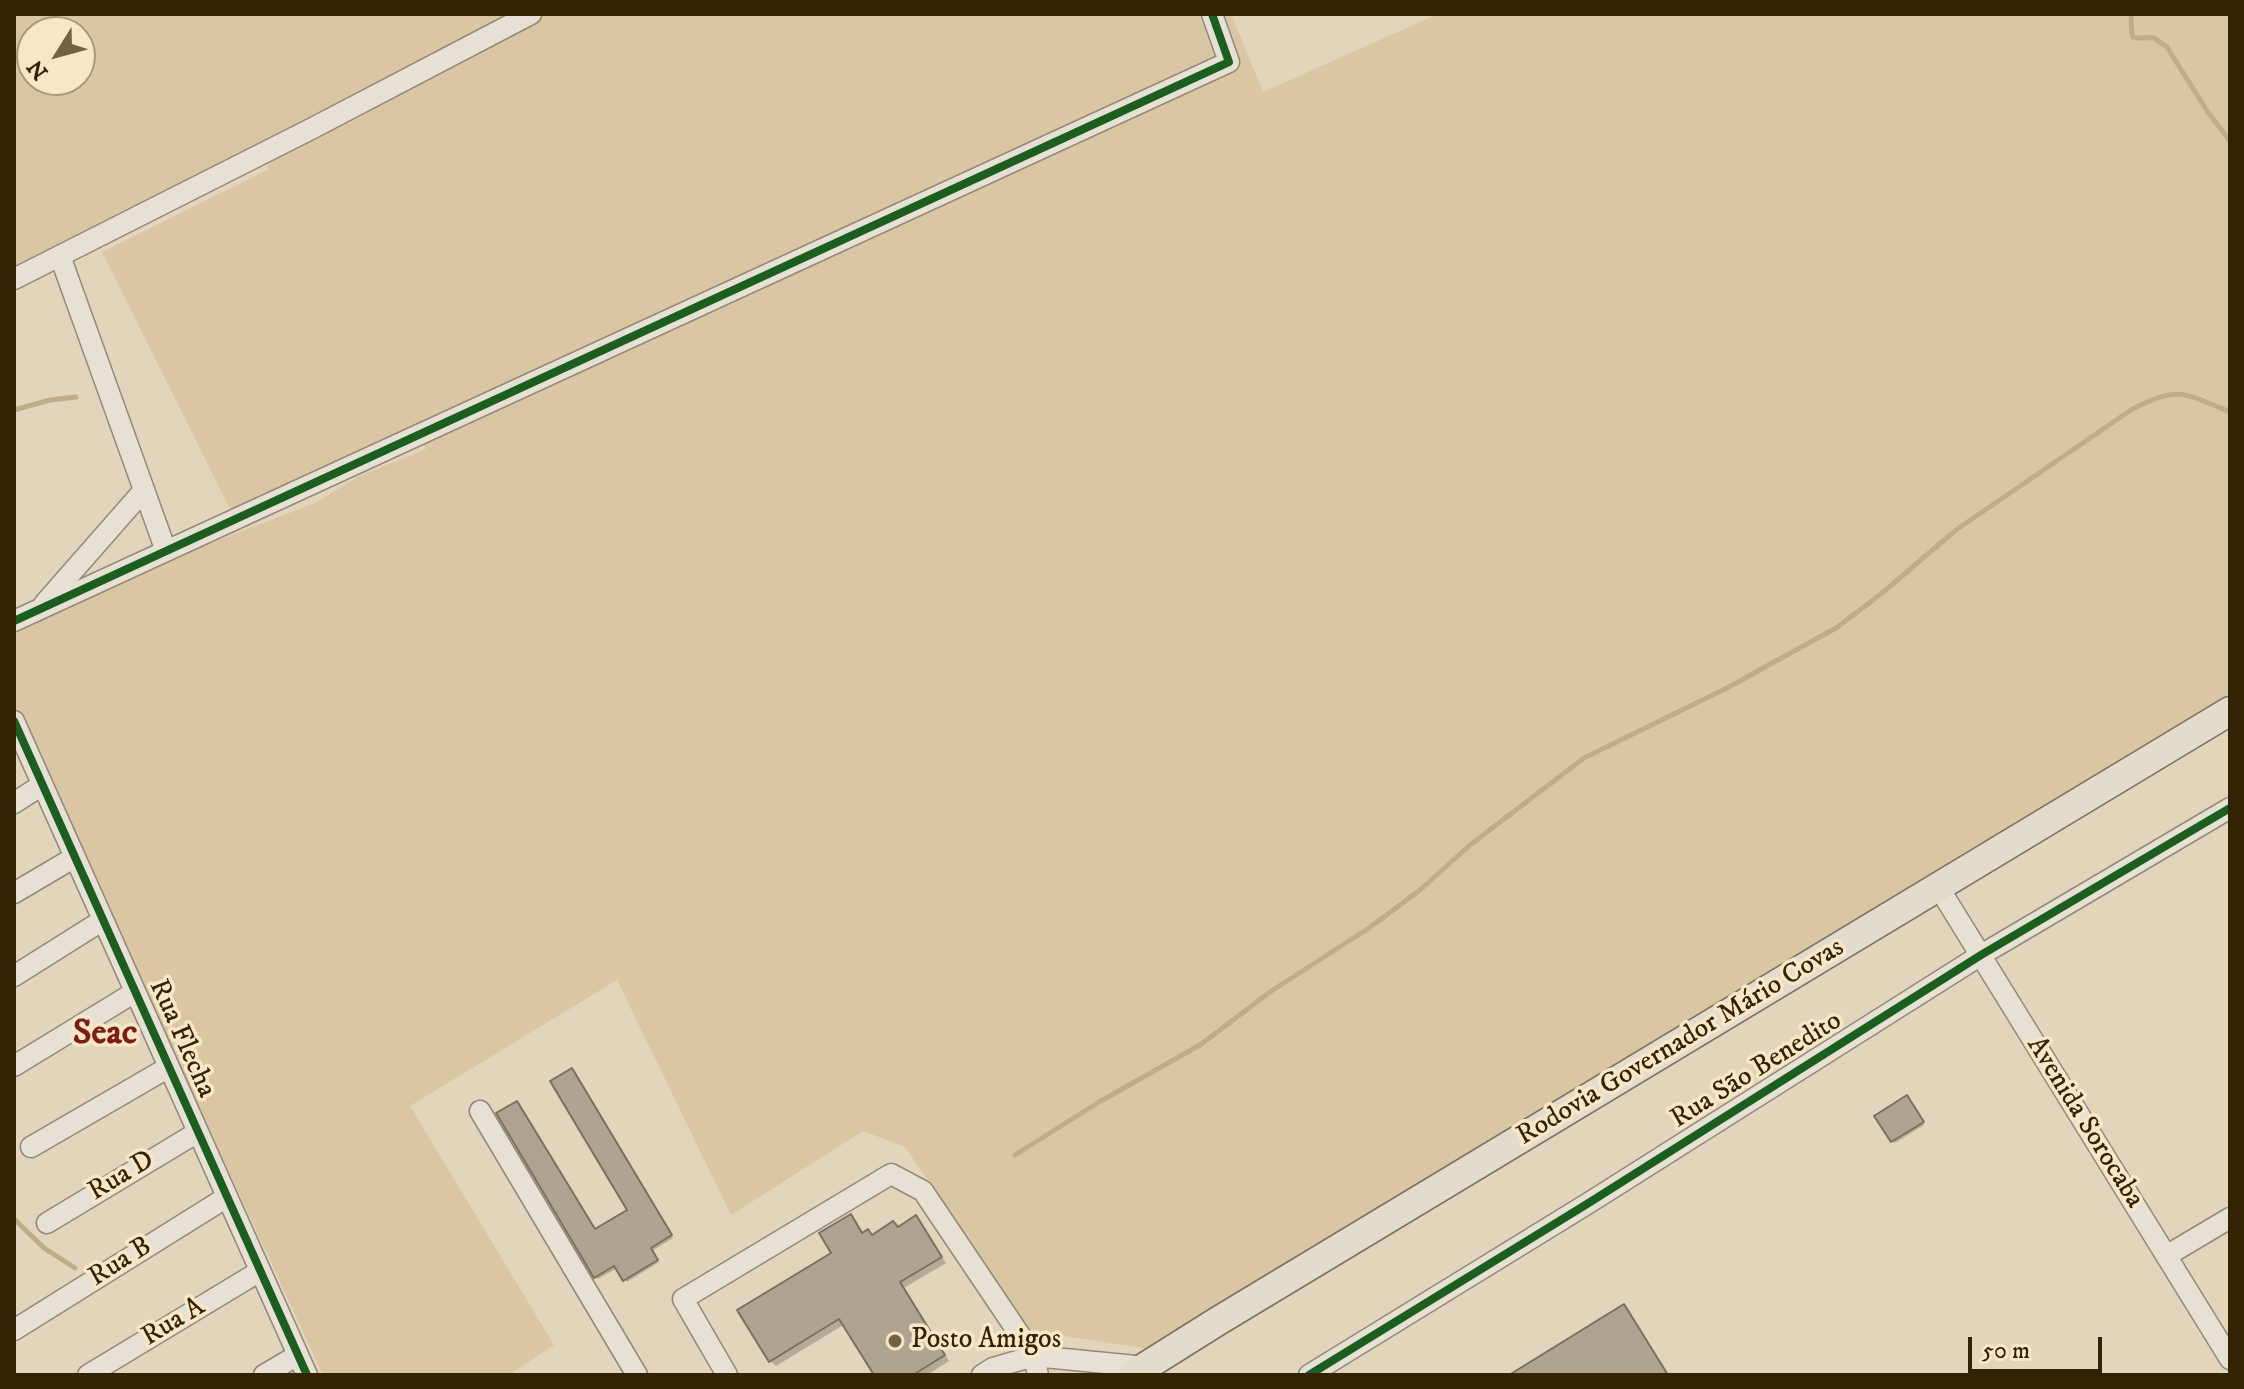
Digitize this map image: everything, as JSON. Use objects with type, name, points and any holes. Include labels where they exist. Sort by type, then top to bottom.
[{"type":"highway","name":"Rodovia Governador Mário Covas","points":[[1139,1371],[2230,711]]},
{"type":"street","points":[[14,279],[531,14]]},
{"type":"street","points":[[14,621],[1229,62],[1212,14]]},
{"type":"street","points":[[60,256],[166,551]]},
{"type":"street","points":[[39,609],[144,490]]},
{"type":"street","name":"Rua Flecha","points":[[14,721],[307,1375]]},
{"type":"street","points":[[14,803],[42,785]]},
{"type":"street","name":"Rua São Benedito","points":[[1309,1375],[1981,955],[2230,808]]},
{"type":"street","points":[[14,893],[75,857]]},
{"type":"street","name":"Avenida Sorocaba","points":[[1939,888],[2230,1359]]},
{"type":"street","points":[[14,976],[103,920]]},
{"type":"street","points":[[14,1066],[135,992]]},
{"type":"street","points":[[31,1147],[169,1067]]},
{"type":"street","points":[[480,1111],[637,1375]]},
{"type":"street","name":"Rua D","points":[[47,1223],[198,1132]]},
{"type":"street","points":[[727,1375],[683,1299],[891,1174],[923,1191],[1036,1366]]},
{"type":"street","name":"Rua B","points":[[14,1330],[227,1197]]},
{"type":"street","points":[[2166,1256],[2230,1218]]},
{"type":"street","name":"Rua A","points":[[88,1375],[260,1271]]},
{"type":"street","points":[[264,1375],[298,1355]]},
{"type":"street","points":[[982,1375],[993,1368],[1036,1366],[1139,1371]]},
{"type":"shaded area","points":[[14,14],[1231,14],[1263,92],[1438,14],[2230,14],[2230,699],[1157,1350],[1030,1331],[905,1147],[863,1131],[731,1215],[617,980],[410,1106],[554,1345],[509,1375],[323,1375],[14,707],[14,624],[39,609],[315,503],[359,476],[426,449],[412,425],[233,515],[102,252],[269,169],[266,162],[14,291]]},
{"type":"building","points":[[572,1068],[672,1235],[651,1248],[658,1260],[623,1281],[614,1266],[594,1278],[496,1113],[517,1101],[595,1229],[627,1210],[550,1081]]},
{"type":"building","points":[[1907,1095],[1924,1122],[1891,1142],[1874,1116]]},
{"type":"building","points":[[851,1214],[862,1233],[868,1229],[872,1235],[893,1221],[898,1227],[916,1215],[942,1257],[900,1282],[945,1355],[913,1375],[874,1375],[839,1319],[769,1362],[737,1310],[831,1253],[819,1233]]},
{"type":"building","points":[[1624,1304],[1668,1375],[1509,1375]]},
{"type":"waterway","points":[[2131,14],[2132,35],[2136,38],[2154,38],[2167,47],[2207,111],[2230,141]]},
{"type":"waterway","points":[[1015,1155],[1099,1102],[1200,1045],[1270,992],[1369,928],[1420,890],[1470,845],[1584,758],[1727,688],[1836,628],[1956,530],[2131,410],[2160,397],[2181,394],[2230,412]]},
{"type":"waterway","points":[[14,410],[76,397]]},
{"type":"waterway","points":[[14,1219],[44,1248],[75,1268]]},
{"type":"cycle path","points":[[14,621],[1229,62],[1212,14]]},
{"type":"cycle path","points":[[14,721],[307,1375]]},
{"type":"cycle path","points":[[1309,1375],[1981,955],[2230,808]]},
{"type":"place","name":"Posto Amigos","points":[[895,1341]]},
{"type":"district","name":"Seac","points":[[105,1036]]}]
